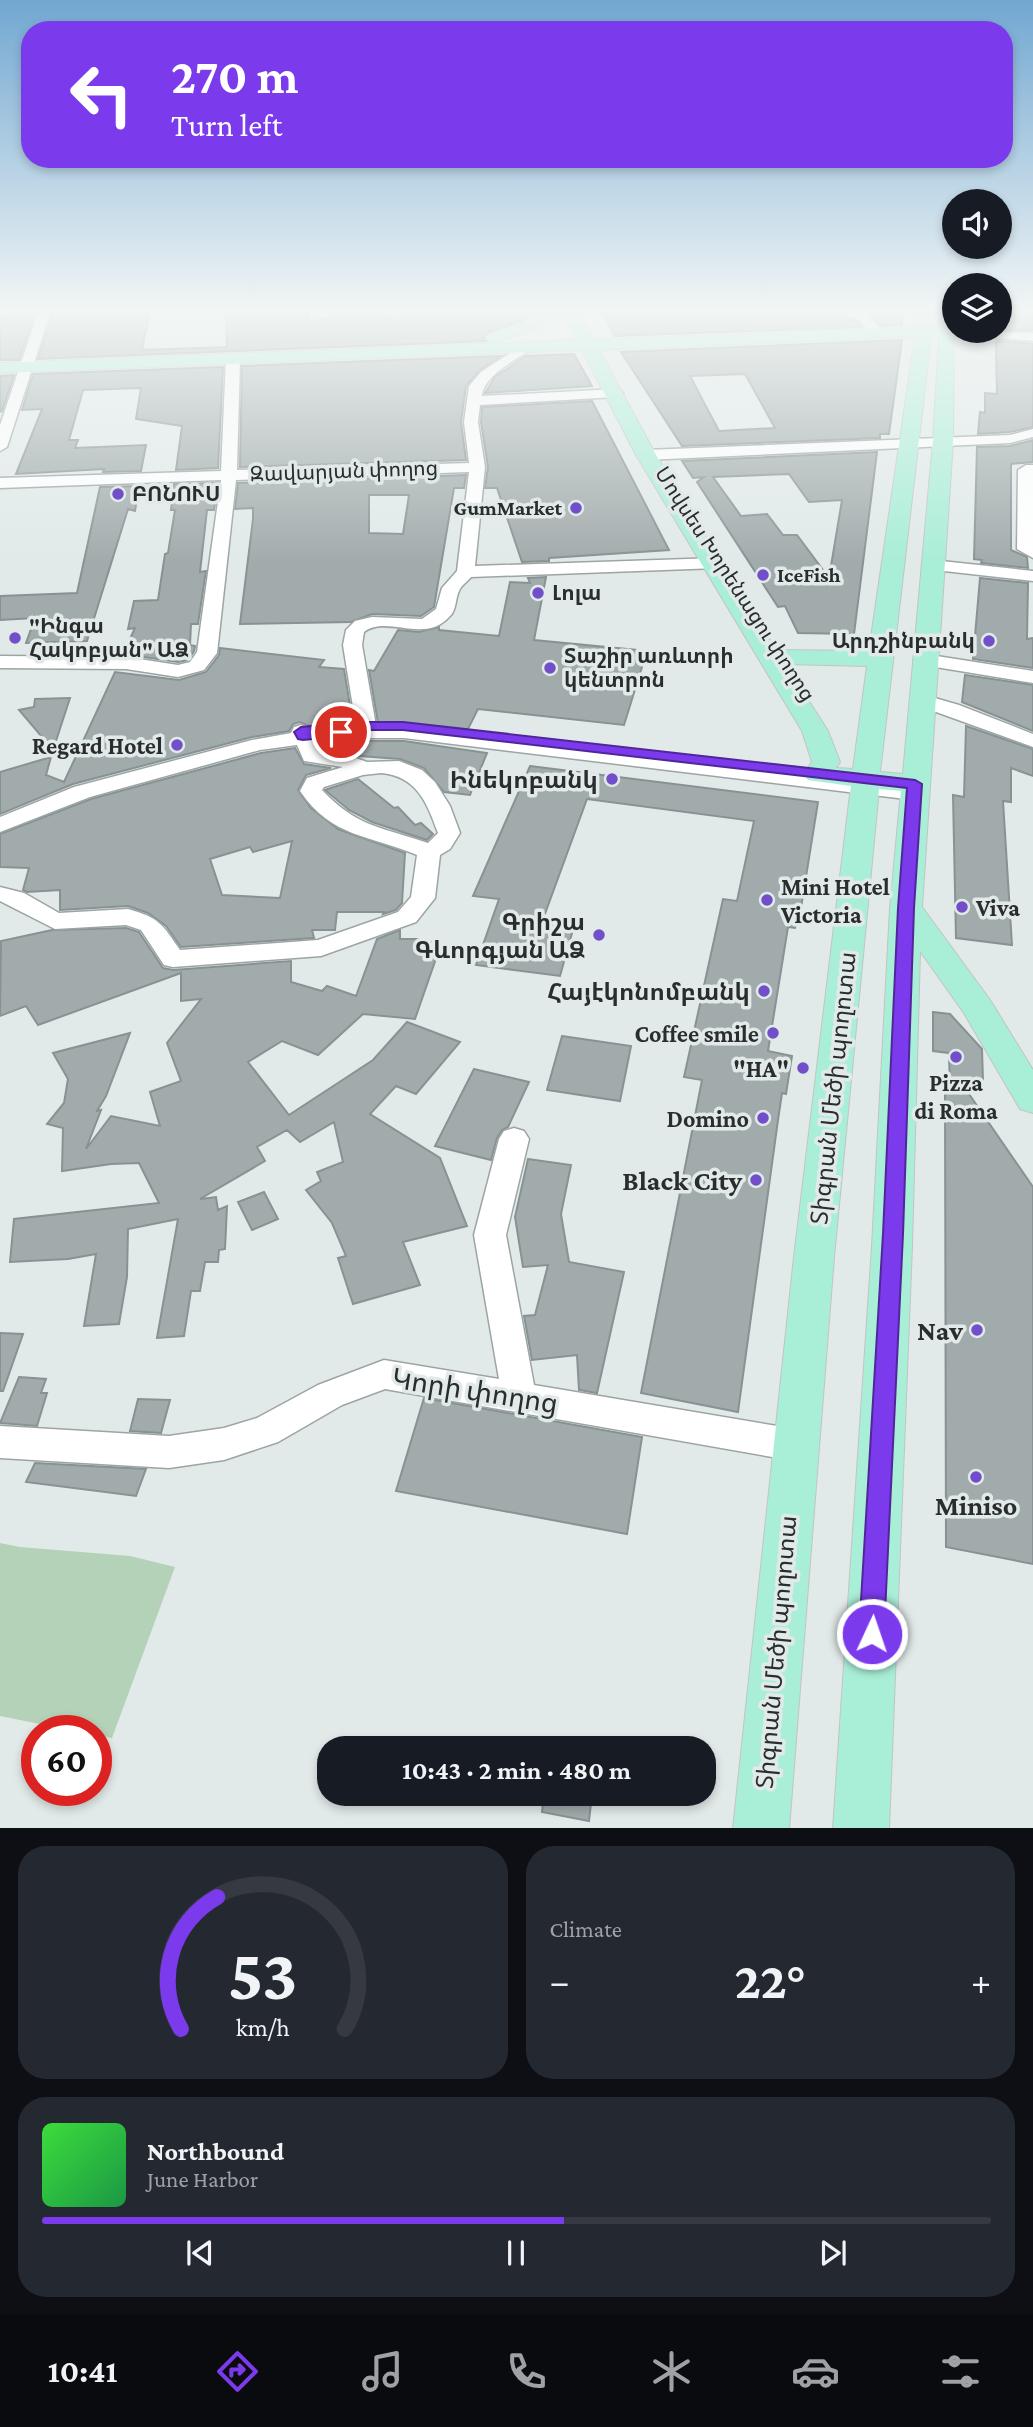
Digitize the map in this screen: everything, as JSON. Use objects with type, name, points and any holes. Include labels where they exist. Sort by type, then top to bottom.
[{"type":"main road","name":"Տիգրան Մեծի պողոտա","points":[[761,1828],[795,1445],[865,783],[915,392]]},
{"type":"main road","points":[[861,1828],[893,1234],[906,908],[945,392]]},
{"type":"main road","name":"Մովսես Խորենացու փողոց","points":[[614,393],[821,742],[826,762],[818,774]]},
{"type":"main road","name":"Մովսես Խորենացու փողոց","points":[[714,563],[865,783]]},
{"type":"main road","points":[[780,656],[879,659]]},
{"type":"main road","points":[[818,774],[914,789]]},
{"type":"main road","points":[[906,908],[978,1008],[1033,1100]]},
{"type":"street","points":[[0,447],[18,392]]},
{"type":"street","points":[[0,662],[126,663],[178,671],[197,666],[208,653],[229,475],[232,392]]},
{"type":"street","points":[[366,726],[357,695],[359,681],[352,639],[355,629],[364,624],[382,621],[426,624],[444,612],[450,588],[466,572],[477,467],[471,422],[476,392]]},
{"type":"street","points":[[475,401],[614,393]]},
{"type":"street","points":[[649,455],[1010,439],[1033,433]]},
{"type":"street","name":"Զավարյան փողոց","points":[[0,483],[477,467]]},
{"type":"street","points":[[1033,470],[1026,470],[1026,548],[1033,553]]},
{"type":"street","points":[[466,572],[714,563]]},
{"type":"street","points":[[932,565],[1033,576]]},
{"type":"street","points":[[924,660],[1033,677]]},
{"type":"street","points":[[921,700],[952,709],[1033,741]]},
{"type":"street","points":[[0,822],[82,792],[259,744],[302,734],[366,726],[417,728],[818,774]]},
{"type":"street","points":[[302,734],[404,732],[865,783]]},
{"type":"street","points":[[302,734],[313,756],[339,758],[360,767]]},
{"type":"street","points":[[396,766],[417,775],[433,793],[449,833],[442,844],[419,848],[349,825],[310,791],[315,783],[360,767],[396,766]]},
{"type":"street","points":[[0,894],[15,898],[55,921],[128,917],[150,925],[173,959],[321,948],[407,917],[423,898],[419,848]]},
{"type":"street","points":[[514,1139],[490,1235],[519,1396]]},
{"type":"street","name":"Կորի փողոց","points":[[0,1442],[169,1452],[224,1444],[266,1431],[330,1395],[384,1374],[795,1445]]},
{"type":"green space","points":[[0,1543],[130,1556],[175,1567],[112,1738],[112,1715],[21,1715],[21,1720],[0,1716]]},
{"type":"building","points":[[0,392],[8,392],[2,411],[0,412]]},
{"type":"building","points":[[27,392],[82,392],[69,440],[78,440],[75,448],[146,445],[141,471],[103,472],[104,469],[16,474],[42,409],[22,410]]},
{"type":"building","points":[[140,392],[222,392],[218,468],[176,470],[182,426],[136,419]]},
{"type":"building","points":[[241,392],[465,392],[461,422],[466,460],[240,467]]},
{"type":"building","points":[[647,392],[699,392],[719,431],[775,428],[755,392],[895,392],[889,434],[880,434],[880,438],[682,446]]},
{"type":"building","points":[[1033,392],[1033,427],[978,434],[980,412],[985,413],[985,393]]},
{"type":"building","name":"GumMarket","points":[[592,401],[669,550],[522,562],[497,488],[485,488],[488,467],[481,422],[482,407]]},
{"type":"building","points":[[1033,440],[1033,462],[1011,464],[1011,550],[1027,557],[1028,568],[981,563],[982,560],[974,559],[977,447],[1010,446]]},
{"type":"building","points":[[877,452],[854,634],[798,633],[785,606],[778,607],[697,482],[704,477],[693,478],[682,461]],"holes":[[[789,474],[809,502],[842,500],[829,578],[797,535],[783,535],[767,514],[741,516],[713,477]]]},
{"type":"building","points":[[466,475],[464,488],[454,488],[434,607],[421,616],[372,614],[351,622],[240,624],[253,508],[235,509],[238,483]],"holes":[[[369,495],[409,495],[403,534],[369,533]]]},
{"type":"building","points":[[218,483],[214,510],[207,510],[200,572],[206,571],[198,624],[191,624],[190,645],[195,646],[194,651],[188,660],[178,662],[123,654],[135,628],[128,629],[134,601],[158,600],[175,510],[171,510],[174,484]]},
{"type":"building","points":[[139,486],[135,511],[128,509],[87,641],[26,643],[35,618],[0,620],[0,596],[77,593],[100,487]]},
{"type":"building","points":[[546,577],[534,640],[647,651],[624,725],[478,709],[467,731],[404,723],[378,723],[369,670],[374,671],[398,630],[419,632],[439,627],[439,630],[499,636],[510,582],[530,583],[528,578]]},
{"type":"building","points":[[980,578],[1028,583],[1027,639],[1033,638],[1033,668],[973,659]]},
{"type":"building","points":[[220,648],[324,660],[319,667],[344,669],[353,724],[312,727],[300,722],[293,724],[289,731],[252,737],[73,784],[0,814],[0,772],[51,757],[46,775],[64,782],[115,672],[179,680],[206,672],[219,655]]},
{"type":"building","points":[[965,675],[1033,685],[1033,731],[962,702]]},
{"type":"building","points":[[70,698],[53,750],[19,710],[34,707],[35,699]]},
{"type":"building","points":[[966,726],[1033,749],[1033,776],[1011,768],[1011,802],[1003,801],[1012,945],[956,938],[953,795],[964,797]]},
{"type":"building","points":[[341,741],[404,741],[487,753],[470,795],[444,792],[424,768],[400,759],[359,756],[322,748],[320,744]]},
{"type":"building","points":[[295,748],[304,764],[331,768],[306,775],[298,790],[311,808],[338,829],[405,853],[402,903],[396,910],[383,914],[384,912],[337,912],[335,930],[312,930],[314,938],[181,947],[166,926],[148,913],[128,906],[60,910],[60,890],[27,892],[23,890],[29,868],[0,867],[0,834],[91,799],[261,753]],"holes":[[[292,841],[280,898],[222,895],[210,859],[250,847],[253,852]]]},
{"type":"building","points":[[530,766],[818,802],[800,914],[798,913],[795,928],[788,927],[768,1051],[792,1056],[786,1094],[782,1093],[738,1412],[641,1393],[702,1080],[684,1077],[723,899],[737,901],[754,821],[587,799],[542,922],[574,926],[560,976],[476,965],[499,899],[473,896]]},
{"type":"building","points":[[358,779],[394,808],[398,807],[415,825],[421,823],[433,834],[427,840],[372,822],[349,810],[325,790]]},
{"type":"building","points":[[126,928],[139,932],[163,968],[173,970],[291,961],[291,982],[322,991],[327,986],[356,996],[377,939],[400,930],[400,939],[425,939],[440,947],[415,1019],[363,1014],[318,1055],[282,1041],[248,1062],[289,1115],[373,1060],[407,1022],[460,1042],[416,1094],[396,1086],[370,1114],[440,1158],[467,1226],[403,1242],[420,1285],[353,1304],[338,1258],[346,1256],[332,1223],[306,1190],[321,1181],[317,1172],[343,1162],[334,1122],[300,1142],[287,1130],[257,1147],[265,1161],[200,1199],[216,1197],[218,1210],[227,1206],[225,1249],[219,1250],[218,1262],[205,1262],[200,1291],[191,1291],[184,1336],[157,1338],[178,1219],[128,1229],[127,1277],[119,1324],[84,1326],[96,1254],[68,1259],[10,1262],[14,1219],[159,1203],[139,1163],[62,1171],[63,1128],[47,1124],[64,1103],[68,1079],[53,1053],[130,1033],[106,1096],[97,1111],[101,1110],[86,1149],[111,1116],[160,1126],[150,1092],[181,1081],[167,1043],[201,999],[181,1001],[181,973],[38,1025],[26,1006],[0,1016],[1,941],[52,930]]},
{"type":"building","points":[[933,1012],[950,1014],[982,1049],[983,1081],[958,1078],[1033,1187],[1033,1564],[946,1547],[945,1093],[950,1093],[949,1053],[933,1051]]},
{"type":"building","points":[[562,1036],[631,1046],[620,1101],[547,1090]]},
{"type":"building","points":[[474,1069],[529,1082],[508,1127],[502,1130],[497,1138],[491,1160],[435,1146]]},
{"type":"building","points":[[528,1159],[571,1165],[561,1214],[569,1262],[624,1272],[597,1393],[579,1390],[577,1355],[532,1360],[524,1316],[535,1315],[548,1265],[523,1267],[515,1217]]},
{"type":"building","points":[[264,1192],[278,1219],[252,1230],[238,1202]]},
{"type":"building","points":[[0,1333],[23,1334],[3,1391],[0,1391]]},
{"type":"building","points":[[19,1377],[46,1379],[41,1393],[47,1393],[37,1426],[0,1423]]},
{"type":"building","points":[[424,1398],[642,1437],[627,1534],[396,1491]]},
{"type":"building","points":[[138,1399],[170,1400],[161,1433],[130,1431]]},
{"type":"building","points":[[35,1463],[146,1469],[136,1496],[26,1482]]},
{"type":"building","points":[[543,1806],[591,1806],[589,1821],[542,1812]]},
{"type":"place","name":"ԲՈՆՈՒՍ","points":[[118,494]]},
{"type":"place","name":"GumMarket","points":[[576,508]]},
{"type":"place","name":"IceFish","points":[[763,575]]},
{"type":"place","name":"Լոլա","points":[[538,593]]},
{"type":"place","name":"\"Ինգա Հակոբյան\" ԱՁ","points":[[15,638]]},
{"type":"place","name":"Արդշինբանկ","points":[[989,641]]},
{"type":"place","name":"Տաշիր առևտրի կենտրոն","points":[[550,668]]},
{"type":"place","name":"Regard Hotel","points":[[177,745]]},
{"type":"place","name":"Ինեկոբանկ","points":[[612,779]]},
{"type":"place","name":"Mini Hotel Victoria","points":[[767,900]]},
{"type":"place","name":"Viva","points":[[962,907]]},
{"type":"place","name":"Գրիշա Գևորգյան ԱՁ","points":[[599,935]]},
{"type":"place","name":"Հայէկոնոմբանկ","points":[[764,991]]},
{"type":"place","name":"Coffee smile","points":[[773,1033]]},
{"type":"place","name":"Pizza di Roma","points":[[956,1057]]},
{"type":"place","name":"\"HA\"","points":[[803,1068]]},
{"type":"place","name":"Domino","points":[[763,1118]]},
{"type":"place","name":"Black City","points":[[756,1180]]},
{"type":"place","name":"Nav","points":[[977,1330]]},
{"type":"place","name":"Miniso","points":[[976,1477]]},
{"type":"route","points":[[341,732],[303,736],[301,732],[354,726],[403,726],[915,784],[906,908],[893,1234],[872,1634]]}]
